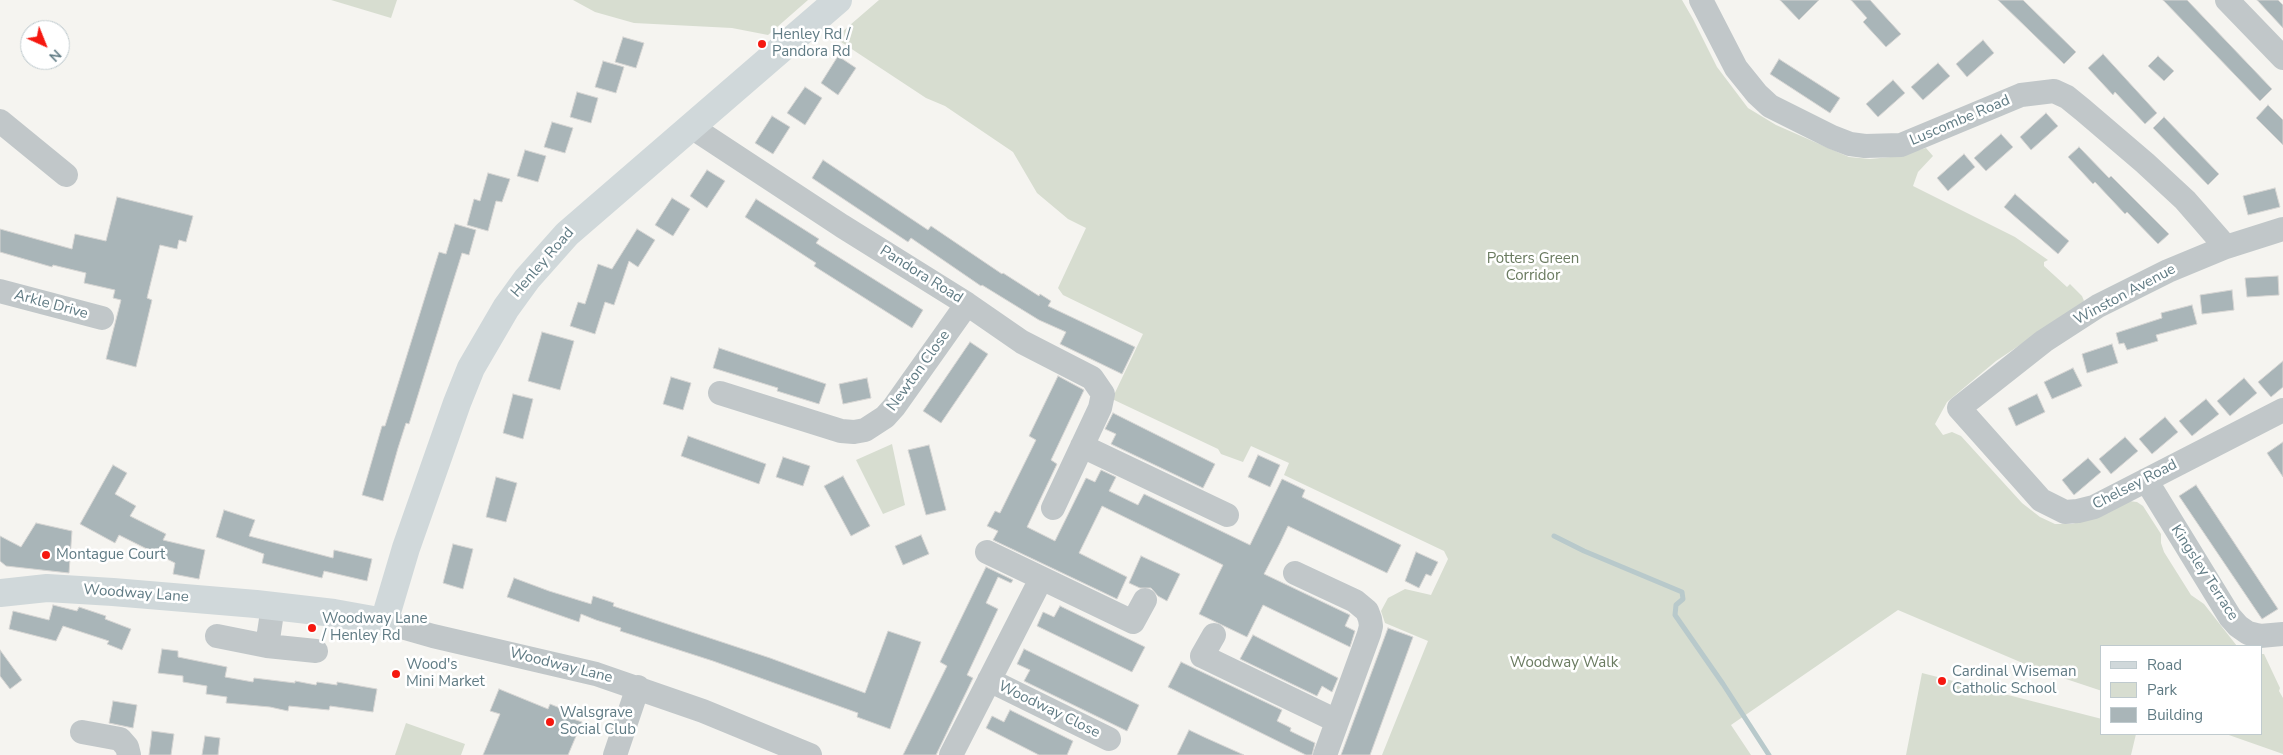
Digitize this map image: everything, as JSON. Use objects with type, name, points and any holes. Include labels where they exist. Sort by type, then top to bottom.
[{"type":"main road","name":"Henley Road","points":[[384,622],[406,548],[471,368],[488,335],[527,279],[566,234],[838,0]]},
{"type":"main road","name":"Woodway Lane","points":[[0,593],[47,588],[76,590],[273,606],[334,613],[384,622]]},
{"type":"street","points":[[2227,0],[2283,58]]},
{"type":"street","name":"Luscombe Road","points":[[1709,3],[1736,68],[1757,94],[1770,106],[1832,137],[1850,144],[1883,147],[1901,145],[2020,95],[2054,92],[2067,97],[2178,194],[2226,247]]},
{"type":"street","points":[[0,121],[66,175]]},
{"type":"street","name":"Pandora Road","points":[[690,126],[1022,342],[1092,378],[1098,384],[1103,394],[1100,408],[1052,508]]},
{"type":"street","name":"Winston Avenue","points":[[1959,408],[2036,347],[2098,306],[2168,271],[2226,247],[2283,229]]},
{"type":"street","name":"Arkle Drive","points":[[0,291],[102,318]]},
{"type":"street","name":"Newton Close","points":[[720,393],[841,431],[854,432],[864,430],[885,417],[894,407],[966,304]]},
{"type":"street","name":"Chelsey Road","points":[[1959,408],[2041,500],[2065,512],[2094,507],[2283,410]]},
{"type":"street","points":[[1082,446],[1228,515]]},
{"type":"street","name":"Kingsley Terrace","points":[[2146,480],[2238,626],[2248,633],[2260,636],[2283,634]]},
{"type":"street","points":[[987,552],[1133,622],[1145,600]]},
{"type":"street","points":[[1295,573],[1355,601],[1367,611],[1370,619],[1369,634],[1325,755]]},
{"type":"street","name":"Woodway Close","points":[[951,755],[1041,579]]},
{"type":"street","points":[[267,646],[273,606]]},
{"type":"street","name":"Woodway Lane","points":[[384,622],[596,674],[638,687],[703,711],[810,755]]},
{"type":"street","points":[[1214,635],[1202,656],[1337,721]]},
{"type":"street","points":[[216,636],[267,646],[316,651]]},
{"type":"street","name":"Woodway Close","points":[[988,680],[1109,739]]},
{"type":"street","points":[[615,755],[638,687]]},
{"type":"street","points":[[82,732],[120,739],[128,746],[129,755]]},
{"type":"green space","points":[[331,0],[397,0],[391,18]]},
{"type":"green space","points":[[573,0],[808,0],[768,35],[732,28],[634,23],[595,12]]},
{"type":"green space","name":"Potters Green Corridor","points":[[879,0],[1682,0],[1717,67],[1748,108],[1776,125],[1849,157],[1870,159],[1890,157],[1926,148],[1933,156],[1918,172],[1913,186],[2015,237],[2048,260],[2044,262],[2044,266],[2067,287],[2070,284],[2082,296],[2084,301],[2080,305],[1996,361],[1947,402],[1935,424],[1943,435],[1952,432],[1961,436],[2022,503],[2040,517],[2055,524],[2072,524],[2090,519],[2129,501],[2137,502],[2143,506],[2161,534],[2164,552],[2191,595],[2204,604],[2236,645],[2100,645],[2100,690],[2039,670],[1898,610],[1731,725],[1751,755],[1382,755],[1428,641],[1385,623],[1381,611],[1388,598],[1405,589],[1431,595],[1448,559],[1444,551],[1284,475],[1289,463],[1251,446],[1243,462],[1221,454],[1218,449],[1112,399],[1143,334],[1063,295],[1058,288],[1086,228],[1068,219],[1037,193],[1013,152],[945,106],[926,98],[835,38]]},
{"type":"green space","points":[[892,444],[905,505],[883,514],[856,460]]},
{"type":"green space","points":[[2263,654],[2283,698],[2283,754],[2229,735],[2263,735]]},
{"type":"green space","points":[[1922,673],[2100,718],[2100,735],[2136,735],[2131,755],[1906,755]]},
{"type":"green space","points":[[406,723],[465,744],[461,755],[395,755]]},
{"type":"building","points":[[1780,0],[1819,0],[1799,20]]},
{"type":"building","points":[[1851,0],[1870,0],[1901,34],[1886,47],[1863,22],[1867,18]]},
{"type":"building","points":[[1998,0],[2023,0],[2076,52],[2064,64]]},
{"type":"building","points":[[2163,0],[2187,0],[2272,89],[2260,101]]},
{"type":"building","points":[[2257,0],[2278,0],[2283,5],[2283,28]]},
{"type":"building","points":[[623,37],[644,43],[636,68],[615,62]]},
{"type":"building","points":[[1983,40],[1994,53],[1967,77],[1956,64]]},
{"type":"building","points":[[2103,54],[2157,113],[2145,124],[2115,92],[2113,95],[2088,68]]},
{"type":"building","points":[[838,56],[856,68],[838,95],[821,83]]},
{"type":"building","points":[[2158,56],[2174,71],[2164,81],[2148,66]]},
{"type":"building","points":[[1779,59],[1840,98],[1830,113],[1770,74]]},
{"type":"building","points":[[603,61],[624,67],[616,93],[595,87]]},
{"type":"building","points":[[1938,63],[1950,76],[1923,100],[1911,87]]},
{"type":"building","points":[[1893,80],[1905,93],[1878,117],[1866,104]]},
{"type":"building","points":[[805,87],[822,98],[805,125],[787,113]]},
{"type":"building","points":[[577,92],[598,98],[591,123],[570,117]]},
{"type":"building","points":[[2268,105],[2283,120],[2283,145],[2256,118]]},
{"type":"building","points":[[2046,113],[2058,126],[2031,150],[2020,137]]},
{"type":"building","points":[[772,116],[790,127],[773,154],[755,143]]},
{"type":"building","points":[[2164,117],[2219,174],[2208,185],[2153,128]]},
{"type":"building","points":[[552,122],[573,128],[565,153],[544,147]]},
{"type":"building","points":[[2001,134],[2013,147],[1986,171],[1974,158]]},
{"type":"building","points":[[2079,147],[2169,234],[2158,244],[2127,212],[2125,214],[2095,182],[2093,184],[2068,157]]},
{"type":"building","points":[[525,150],[546,156],[538,182],[517,176]]},
{"type":"building","points":[[1964,154],[1975,167],[1948,191],[1937,178]]},
{"type":"building","points":[[823,160],[928,230],[931,226],[1002,274],[1051,301],[1048,306],[1135,347],[1122,374],[1060,344],[1066,332],[1039,320],[981,286],[911,238],[908,242],[812,178]]},
{"type":"building","points":[[707,170],[725,181],[707,208],[690,196]]},
{"type":"building","points":[[488,173],[510,179],[502,202],[496,201],[488,231],[467,225],[474,199],[480,201]]},
{"type":"building","points":[[2275,188],[2280,207],[2248,215],[2243,196]]},
{"type":"building","points":[[2015,194],[2069,241],[2058,254],[2004,207]]},
{"type":"building","points":[[117,197],[193,216],[186,242],[179,240],[177,249],[160,245],[147,298],[152,300],[136,367],[106,359],[121,300],[113,298],[115,290],[84,283],[86,273],[53,265],[52,267],[0,252],[0,229],[72,249],[75,234],[106,241]]},
{"type":"building","points":[[672,198],[690,209],[673,236],[655,225]]},
{"type":"building","points":[[756,199],[819,239],[816,243],[923,310],[912,328],[814,266],[816,263],[745,217]]},
{"type":"building","points":[[455,224],[476,230],[469,255],[462,253],[409,424],[406,423],[398,448],[383,501],[362,495],[382,426],[385,426],[439,252],[446,254]]},
{"type":"building","points":[[637,229],[655,240],[638,267],[629,261],[614,305],[605,302],[595,334],[570,326],[578,302],[585,304],[598,264],[612,269]]},
{"type":"building","points":[[2278,276],[2279,295],[2247,297],[2245,278]]},
{"type":"building","points":[[2232,290],[2234,310],[2202,314],[2200,295]]},
{"type":"building","points":[[2192,305],[2197,324],[2156,335],[2158,341],[2127,350],[2124,343],[2119,344],[2116,333],[2162,318],[2161,313]]},
{"type":"building","points":[[542,332],[574,341],[560,390],[528,381]]},
{"type":"building","points":[[970,342],[988,354],[941,423],[923,411]]},
{"type":"building","points":[[2112,344],[2118,363],[2087,373],[2082,354]]},
{"type":"building","points":[[719,348],[826,384],[819,404],[777,391],[778,388],[713,368]]},
{"type":"building","points":[[2283,361],[2283,387],[2271,397],[2258,382]]},
{"type":"building","points":[[2073,368],[2082,386],[2052,399],[2044,382]]},
{"type":"building","points":[[1058,376],[1084,390],[1051,460],[1057,464],[1027,527],[1055,541],[1086,478],[1095,482],[1101,470],[1116,477],[1109,491],[1138,505],[1144,494],[1250,545],[1282,479],[1305,490],[1302,497],[1401,545],[1387,573],[1288,526],[1264,574],[1350,615],[1345,626],[1355,631],[1350,647],[1263,605],[1247,637],[1199,614],[1223,565],[1102,506],[1079,553],[1127,577],[1117,599],[993,540],[998,531],[987,526],[995,511],[1000,513],[1036,440],[1029,436]]},
{"type":"building","points":[[671,377],[691,383],[683,410],[663,404]]},
{"type":"building","points":[[867,378],[871,398],[843,404],[839,384]]},
{"type":"building","points":[[2244,378],[2257,393],[2230,416],[2217,401]]},
{"type":"building","points":[[513,394],[533,399],[523,439],[503,433]]},
{"type":"building","points":[[2037,394],[2045,412],[2016,426],[2008,408]]},
{"type":"building","points":[[2206,399],[2219,414],[2192,436],[2179,421]]},
{"type":"building","points":[[1113,413],[1215,464],[1203,488],[1111,444],[1116,434],[1105,429]]},
{"type":"building","points":[[2165,417],[2178,432],[2152,454],[2139,439]]},
{"type":"building","points":[[688,436],[766,464],[759,484],[681,456]]},
{"type":"building","points":[[2125,437],[2138,451],[2111,474],[2099,459]]},
{"type":"building","points":[[2283,442],[2283,477],[2267,453]]},
{"type":"building","points":[[929,445],[946,510],[926,515],[908,450]]},
{"type":"building","points":[[1258,455],[1280,465],[1270,487],[1248,477]]},
{"type":"building","points":[[783,457],[810,466],[803,486],[776,477]]},
{"type":"building","points":[[2088,458],[2101,472],[2074,495],[2062,480]]},
{"type":"building","points":[[113,465],[127,473],[115,494],[136,506],[130,516],[166,534],[163,540],[205,550],[199,579],[173,574],[175,563],[119,535],[115,543],[80,524]]},
{"type":"building","points":[[843,476],[870,526],[851,536],[824,486]]},
{"type":"building","points":[[496,477],[517,483],[506,522],[486,517]]},
{"type":"building","points":[[2196,485],[2278,609],[2262,619],[2179,496]]},
{"type":"building","points":[[224,510],[255,520],[249,536],[333,558],[334,550],[372,559],[367,581],[324,571],[322,578],[262,563],[264,554],[216,537]]},
{"type":"building","name":"Montague Court","points":[[36,523],[72,531],[69,573],[6,566],[0,561],[0,536],[21,547]]},
{"type":"building","points":[[921,535],[929,554],[903,565],[895,546]]},
{"type":"building","points":[[453,544],[473,549],[463,589],[443,583]]},
{"type":"building","points":[[1416,552],[1438,562],[1431,576],[1426,574],[1419,588],[1405,581]]},
{"type":"building","points":[[1141,556],[1180,574],[1167,601],[1158,596],[1151,588],[1140,588],[1129,583]]},
{"type":"building","points":[[986,567],[1013,580],[1011,583],[998,577],[986,603],[998,609],[967,675],[973,678],[936,755],[903,755],[947,666],[940,662]]},
{"type":"building","points":[[514,578],[591,604],[593,596],[614,603],[613,606],[770,658],[865,693],[888,631],[921,642],[890,729],[857,717],[858,713],[713,661],[620,631],[621,628],[581,614],[579,622],[507,597]]},
{"type":"building","points":[[53,605],[77,611],[79,607],[106,616],[105,619],[131,629],[122,650],[107,644],[109,641],[63,626],[56,641],[9,629],[13,611],[49,620]]},
{"type":"building","points":[[1060,606],[1145,647],[1132,672],[1037,626],[1043,612],[1054,617]]},
{"type":"building","points":[[1388,628],[1413,637],[1370,755],[1341,755]]},
{"type":"building","points":[[1253,635],[1338,678],[1332,692],[1322,686],[1317,696],[1240,659]]},
{"type":"building","points":[[162,649],[178,651],[178,657],[227,667],[225,677],[253,682],[254,678],[295,683],[295,681],[316,685],[317,682],[337,685],[337,682],[377,689],[373,712],[330,706],[329,710],[289,706],[288,711],[270,707],[226,703],[227,697],[206,694],[207,686],[183,682],[183,676],[158,673]]},
{"type":"building","points":[[1024,649],[1139,705],[1127,731],[1024,681],[1030,670],[1017,664]]},
{"type":"building","points":[[0,650],[22,680],[10,689],[0,676]]},
{"type":"building","points":[[1181,662],[1282,710],[1277,721],[1291,728],[1290,731],[1315,743],[1312,755],[1306,755],[1168,687]]},
{"type":"building","name":"Walsgrave Social Club","points":[[499,689],[548,709],[550,704],[575,714],[573,719],[582,722],[568,755],[483,755],[500,714],[490,711]]},
{"type":"building","points":[[113,701],[137,705],[133,728],[109,723]]},
{"type":"building","points":[[1010,710],[1073,741],[1067,755],[1039,755],[986,728],[992,716],[1004,722]]},
{"type":"building","points":[[1189,730],[1206,738],[1244,755],[1177,755]]},
{"type":"building","points":[[152,731],[174,734],[171,755],[149,755]]},
{"type":"building","points":[[205,736],[220,738],[218,755],[202,755]]},
{"type":"waterway","points":[[1554,536],[1584,551],[1682,592],[1683,599],[1676,605],[1675,615],[1769,755]]},
{"type":"place","name":"Henley Rd / Pandora Rd","points":[[762,44]]},
{"type":"place","name":"Montague Court","points":[[46,555]]},
{"type":"place","name":"Woodway Lane / Henley Rd","points":[[312,628]]},
{"type":"place","name":"Wood's Mini Market","points":[[396,674]]},
{"type":"place","name":"Cardinal Wiseman Catholic School","points":[[1942,681]]},
{"type":"place","name":"Walsgrave Social Club","points":[[550,722]]},
{"type":"park label","name":"Woodway Walk","points":[[1564,663]]}]
